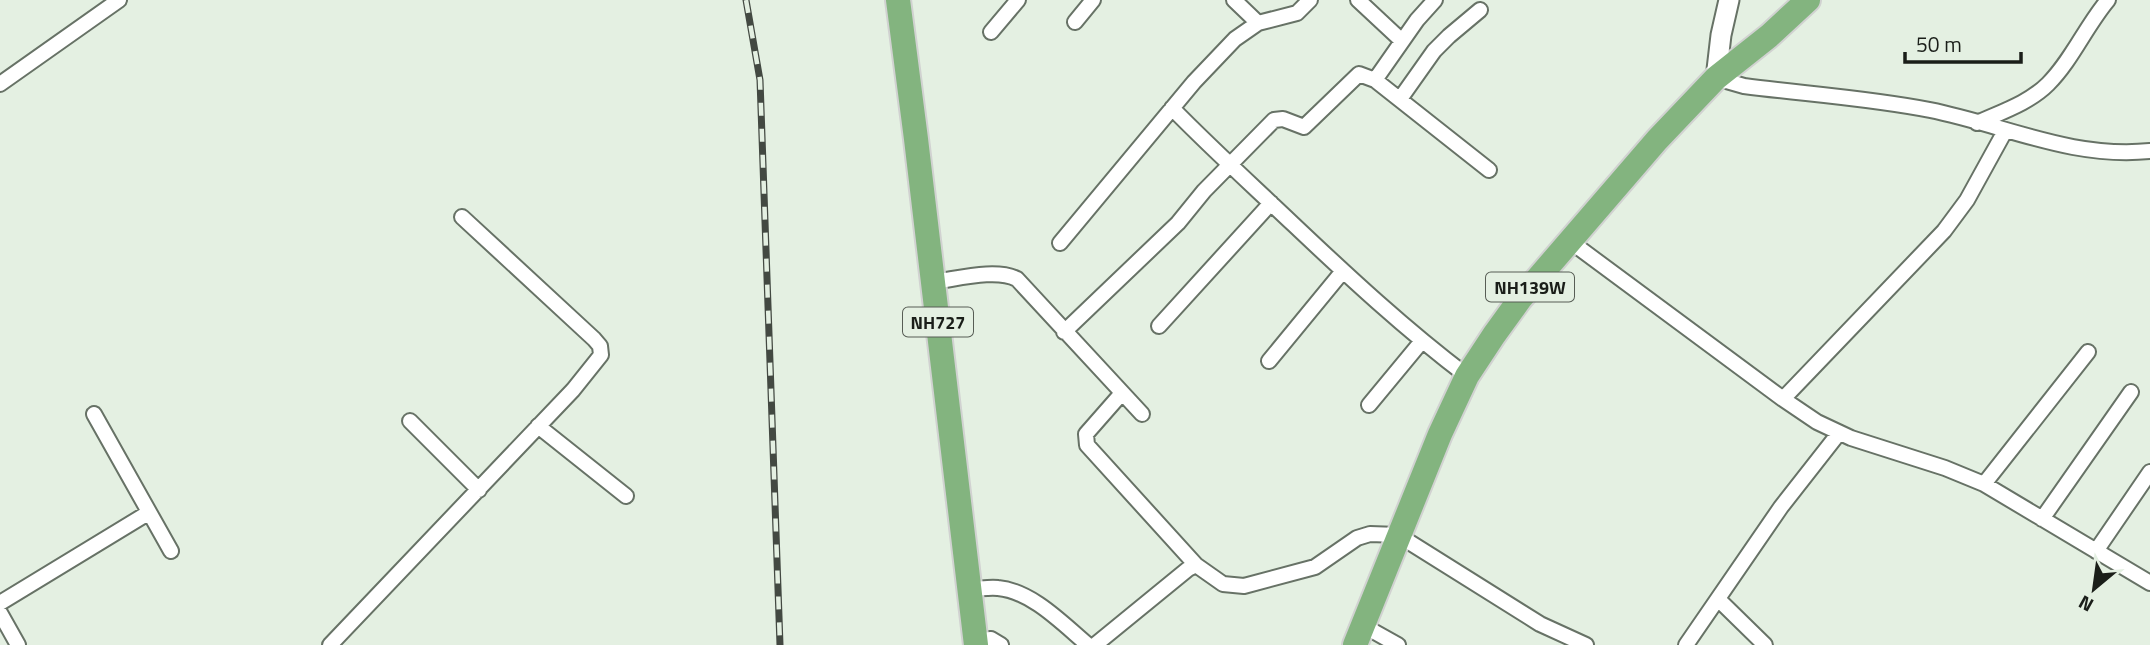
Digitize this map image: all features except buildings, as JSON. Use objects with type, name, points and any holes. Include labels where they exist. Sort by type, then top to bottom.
[{"type":"highway","name":"NH727","points":[[898,0],[976,643]]},
{"type":"highway","name":"NH139W","points":[[1359,635],[1398,535],[1466,376],[1520,299],[1657,140],[1716,78],[1769,36],[1808,0]]},
{"type":"street","points":[[0,84],[119,0]]},
{"type":"street","points":[[990,32],[1018,0]]},
{"type":"street","points":[[1075,22],[1093,0]]},
{"type":"street","points":[[1234,0],[1258,23]]},
{"type":"street","points":[[1060,243],[1172,108],[1235,39],[1258,23],[1297,13],[1310,0]]},
{"type":"street","points":[[1358,0],[1402,41]]},
{"type":"street","points":[[1375,79],[1435,0]]},
{"type":"street","points":[[1728,0],[1716,78],[1744,86],[1931,110],[2089,151],[2150,151]]},
{"type":"street","points":[[1977,123],[2013,107],[2047,85],[2064,65],[2108,0]]},
{"type":"street","points":[[1399,99],[1434,51],[1480,10]]},
{"type":"street","points":[[1065,332],[1178,223],[1196,199],[1274,120],[1283,119],[1304,127],[1354,77],[1364,74],[1375,79],[1489,170]]},
{"type":"street","points":[[1172,108],[1228,165],[1343,271],[1466,376]]},
{"type":"street","points":[[1783,399],[1944,231],[1967,200],[2005,131]]},
{"type":"street","points":[[1159,326],[1271,203]]},
{"type":"street","points":[[330,645],[479,490],[598,360],[602,351],[594,339],[462,217]]},
{"type":"street","points":[[1571,242],[1783,399],[1839,433],[1945,468],[1984,484],[2150,583]]},
{"type":"street","points":[[1269,361],[1343,271]]},
{"type":"street","points":[[933,282],[994,274],[1010,275],[1023,284],[1142,414]]},
{"type":"street","points":[[1369,405],[1422,341]]},
{"type":"street","points":[[1984,484],[2088,352]]},
{"type":"street","points":[[2042,519],[2131,392]]},
{"type":"street","points":[[1122,393],[1086,434],[1087,445],[1196,565],[1223,584],[1244,586],[1315,567],[1357,538],[1370,534],[1398,535],[1540,624],[1586,645]]},
{"type":"street","points":[[94,414],[171,551]]},
{"type":"street","points":[[410,421],[479,490]]},
{"type":"street","points":[[538,426],[626,496]]},
{"type":"street","points":[[1686,645],[1781,507],[1839,433]]},
{"type":"street","points":[[2096,551],[2150,472]]},
{"type":"street","points":[[0,603],[149,513]]},
{"type":"street","points":[[1095,645],[1196,565]]},
{"type":"street","points":[[970,589],[999,588],[1021,595],[1042,608],[1088,645]]},
{"type":"street","points":[[1719,600],[1765,645]]},
{"type":"street","points":[[0,613],[18,645]]},
{"type":"street","points":[[1359,635],[1398,645]]},
{"type":"street","points":[[976,643],[992,639],[1001,645]]},
{"type":"railway","points":[[746,0],[760,80],[780,645]]}]
